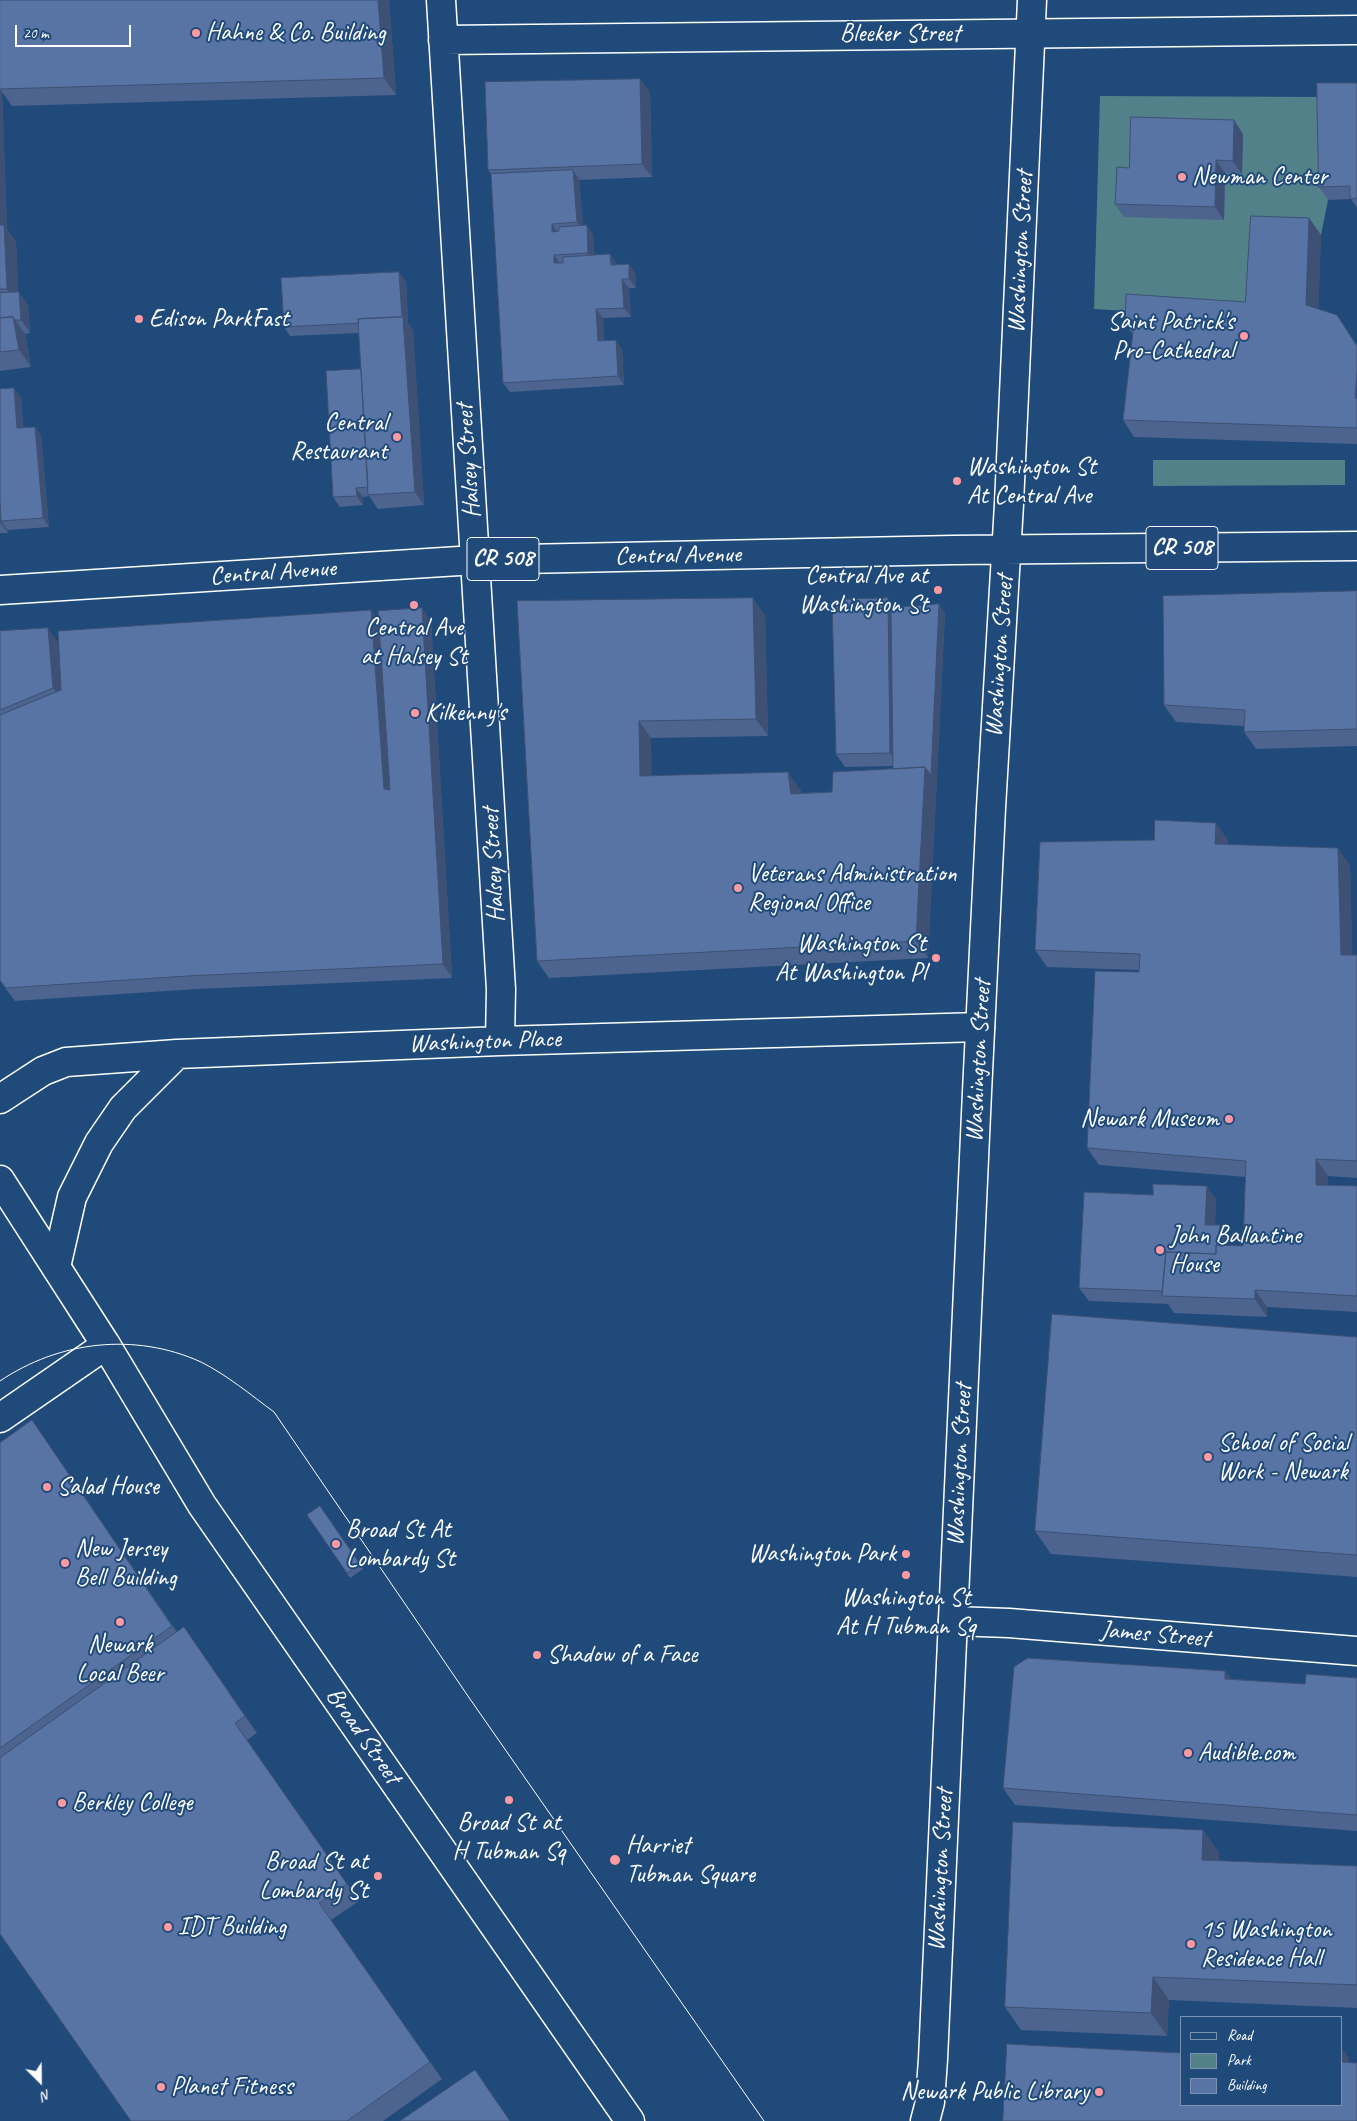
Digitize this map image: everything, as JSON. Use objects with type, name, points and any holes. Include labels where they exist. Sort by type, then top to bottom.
[{"type":"main road","name":"Halsey Street","points":[[441,0],[501,989],[500,1041]]},
{"type":"main road","name":"Washington Street","points":[[925,2121],[930,2102],[933,2059],[980,1027],[1007,550],[1032,0]]},
{"type":"main road","name":"Bleeker Street","points":[[444,40],[1357,30]]},
{"type":"main road","name":"Central Avenue","points":[[0,590],[475,560],[1007,550],[1357,546]]},
{"type":"main road","name":"Washington Place","points":[[0,1098],[44,1071],[66,1062],[177,1054],[500,1041],[980,1027]]},
{"type":"main road","points":[[56,1268],[72,1197],[99,1143],[123,1108],[177,1054]]},
{"type":"main road","name":"Broad Street","points":[[0,1180],[106,1345],[202,1505],[630,2121]]},
{"type":"main road","points":[[0,1418],[106,1345]]},
{"type":"main road","name":"James Street","points":[[952,1621],[1009,1623],[1357,1652]]},
{"type":"green space","points":[[1100,96],[1326,97],[1328,200],[1321,235],[1263,233],[1257,319],[1094,309]]},
{"type":"green space","points":[[1153,460],[1345,460],[1345,485],[1153,486]]},
{"type":"building","name":"Hahne & Co. Building","points":[[0,0],[378,0],[384,78],[0,89]]},
{"type":"building","points":[[640,79],[642,164],[488,170],[485,82]]},
{"type":"building","points":[[1317,83],[1357,83],[1357,198],[1350,199],[1350,186],[1319,187]]},
{"type":"building","name":"Newman Center","points":[[1131,117],[1234,120],[1233,161],[1216,160],[1215,207],[1115,204],[1117,167],[1129,168]]},
{"type":"building","points":[[573,170],[577,222],[552,224],[552,232],[559,231],[559,227],[587,225],[588,253],[554,255],[554,263],[563,263],[563,257],[610,254],[611,265],[629,264],[629,279],[622,279],[624,308],[596,309],[598,341],[616,340],[618,376],[503,383],[491,174]]},
{"type":"building","name":"Saint Patrick's Pro-Cathedral","points":[[1251,216],[1309,218],[1306,305],[1337,315],[1357,346],[1355,398],[1357,398],[1357,428],[1123,420],[1134,323],[1125,323],[1126,294],[1245,302]]},
{"type":"building","points":[[0,225],[4,225],[7,289],[0,289]]},
{"type":"building","points":[[399,272],[402,317],[358,319],[359,323],[284,327],[281,278]]},
{"type":"building","points":[[19,292],[21,320],[15,320],[13,317],[0,318],[0,293]]},
{"type":"building","points":[[13,317],[19,350],[0,352],[0,318]]},
{"type":"building","name":"Central Restaurant","points":[[403,317],[415,492],[368,495],[358,319]]},
{"type":"building","points":[[361,369],[368,487],[356,488],[357,496],[333,497],[326,371]]},
{"type":"building","points":[[14,388],[17,428],[35,427],[43,518],[1,521],[0,389]]},
{"type":"building","points":[[1357,591],[1357,729],[1244,732],[1245,710],[1164,705],[1163,596]]},
{"type":"building","points":[[753,598],[756,719],[639,721],[640,776],[788,772],[791,794],[832,792],[833,772],[925,767],[916,941],[537,961],[517,601]]},
{"type":"building","points":[[888,598],[890,753],[836,754],[832,600]]},
{"type":"building","points":[[939,604],[931,775],[925,767],[893,769],[891,608]]},
{"type":"building","points":[[422,608],[443,964],[187,976],[6,988],[0,980],[0,715],[61,690],[58,631],[371,610],[384,789],[390,790],[378,611]]},
{"type":"building","points":[[48,628],[53,688],[0,710],[0,631]]},
{"type":"building","name":"Newark Museum","points":[[1155,820],[1216,823],[1215,844],[1338,848],[1341,955],[1357,955],[1357,1161],[1316,1159],[1316,1185],[1357,1186],[1357,1296],[1255,1290],[1255,1299],[1162,1296],[1166,1252],[1216,1254],[1216,1245],[1243,1246],[1246,1161],[1087,1148],[1095,971],[1139,972],[1140,954],[1035,950],[1040,842],[1154,840]]},
{"type":"building","name":"John Ballantine House","points":[[1153,1184],[1207,1186],[1205,1225],[1220,1225],[1219,1245],[1216,1245],[1216,1254],[1166,1252],[1162,1291],[1079,1288],[1084,1192],[1153,1195]]},
{"type":"building","name":"School of Social Work - Newark","points":[[1052,1314],[1357,1337],[1357,1555],[1035,1531]]},
{"type":"building","name":"New Jersey Bell Building","points":[[32,1420],[172,1626],[0,1748],[0,1443]]},
{"type":"building","points":[[320,1506],[360,1564],[347,1573],[307,1515]]},
{"type":"building","name":"IDT Building","points":[[184,1627],[245,1716],[235,1723],[347,1884],[319,1903],[430,2062],[347,2121],[131,2121],[0,1934],[0,1758]]},
{"type":"building","name":"Audible.com","points":[[1028,1658],[1225,1671],[1225,1679],[1305,1684],[1306,1674],[1357,1678],[1357,1815],[1003,1788],[1014,1667]]},
{"type":"building","name":"15 Washington Residence Hall","points":[[1013,1822],[1203,1830],[1202,1860],[1357,1866],[1357,1985],[1153,1977],[1151,2013],[1005,2007]]},
{"type":"building","name":"Newark Public Library","points":[[1007,2044],[1180,2053],[1180,2106],[1342,2106],[1342,2062],[1357,2063],[1357,2121],[1003,2121]]},
{"type":"building","points":[[475,2070],[510,2121],[400,2121]]},
{"type":"tram line","points":[[0,1381],[23,1367],[47,1357],[98,1345],[124,1344],[176,1353],[201,1362],[229,1379],[274,1412],[470,1699],[764,2121]]},
{"type":"place","name":"Hahne & Co. Building","points":[[196,33]]},
{"type":"place","name":"Newman Center","points":[[1182,177]]},
{"type":"place","name":"Edison ParkFast","points":[[139,319]]},
{"type":"place","name":"Saint Patrick's Pro-Cathedral","points":[[1244,336]]},
{"type":"place","name":"Central Restaurant","points":[[397,437]]},
{"type":"place","name":"Washington St At Central Ave","points":[[957,481]]},
{"type":"place","name":"Central Ave at Washington St","points":[[938,590]]},
{"type":"place","name":"Central Ave at Halsey St","points":[[414,605]]},
{"type":"place","name":"Kilkenny's","points":[[415,713]]},
{"type":"place","name":"Veterans Administration Regional Office","points":[[738,888]]},
{"type":"place","name":"Washington St At Washington Pl","points":[[936,958]]},
{"type":"place","name":"Newark Museum","points":[[1229,1119]]},
{"type":"place","name":"John Ballantine House","points":[[1160,1250]]},
{"type":"place","name":"School of Social Work - Newark","points":[[1208,1457]]},
{"type":"place","name":"Salad House","points":[[47,1487]]},
{"type":"place","name":"Broad St At Lombardy St","points":[[336,1544]]},
{"type":"place","name":"Washington Park","points":[[906,1554]]},
{"type":"place","name":"New Jersey Bell Building","points":[[65,1563]]},
{"type":"place","name":"Washington St At H Tubman Sq","points":[[906,1575]]},
{"type":"place","name":"Newark Local Beer","points":[[120,1622]]},
{"type":"place","name":"Shadow of a Face","points":[[537,1655]]},
{"type":"place","name":"Audible.com","points":[[1188,1753]]},
{"type":"place","name":"Broad St at H Tubman Sq","points":[[509,1800]]},
{"type":"place","name":"Berkley College","points":[[62,1803]]},
{"type":"place","name":"Harriet Tubman Square","points":[[615,1860]]},
{"type":"place","name":"Broad St at Lombardy St","points":[[378,1876]]},
{"type":"place","name":"IDT Building","points":[[168,1927]]},
{"type":"place","name":"15 Washington Residence Hall","points":[[1191,1944]]},
{"type":"place","name":"Planet Fitness","points":[[161,2087]]},
{"type":"place","name":"Newark Public Library","points":[[1099,2092]]}]
